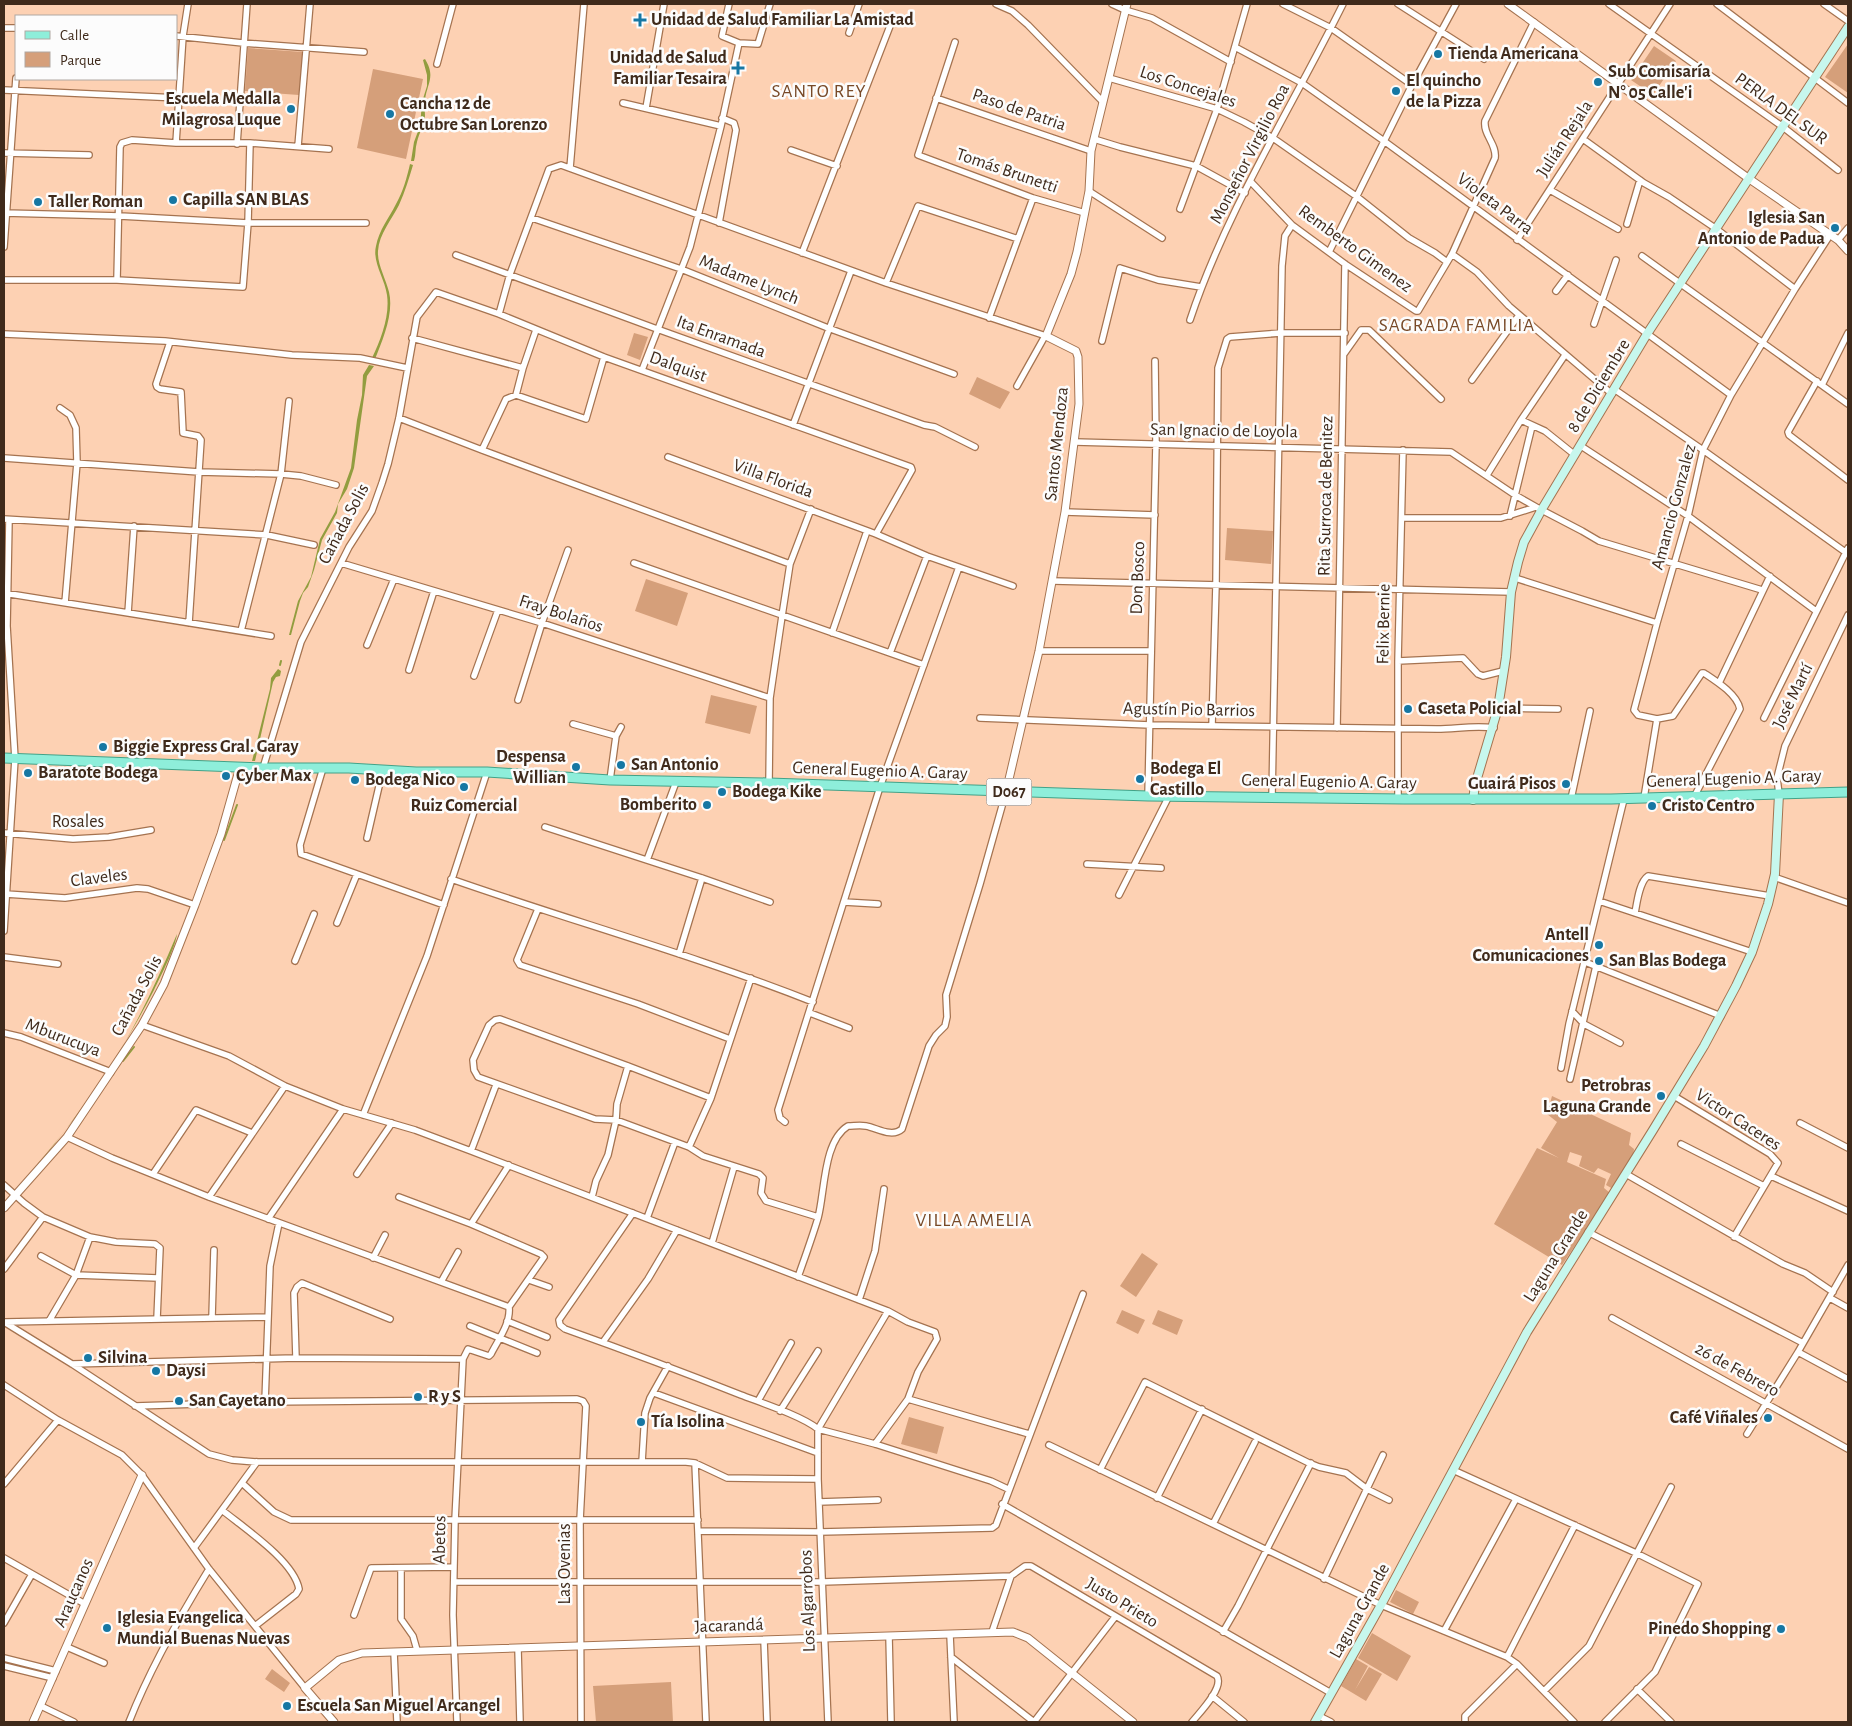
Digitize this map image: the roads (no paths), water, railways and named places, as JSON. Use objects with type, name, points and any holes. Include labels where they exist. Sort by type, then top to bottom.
[{"type":"main road","name":"8 de Diciembre","points":[[1473,800],[1475,786],[1494,728],[1498,708],[1510,622],[1511,592],[1524,542],[1539,508],[1581,446],[1680,282],[1848,27]]},
{"type":"main road","name":"D067","points":[[4,758],[240,767]]},
{"type":"main road","name":"General Eugenio A. Garay","points":[[240,767],[487,772],[610,780],[1272,798],[1624,799],[1848,792]]},
{"type":"main road","name":"Laguna Grande","points":[[1317,1719],[1381,1605],[1527,1332],[1674,1096],[1721,1016],[1752,952],[1770,896],[1777,851],[1779,794]]},
{"type":"street","points":[[176,143],[180,36],[188,4]]},
{"type":"street","points":[[237,144],[247,4]]},
{"type":"street","points":[[298,146],[310,4]]},
{"type":"street","points":[[436,64],[453,4]]},
{"type":"street","points":[[570,168],[584,4]]},
{"type":"street","points":[[646,108],[664,4]]},
{"type":"street","points":[[729,4],[722,34],[723,37],[739,43],[758,44],[770,4]]},
{"type":"street","points":[[849,33],[859,4]]},
{"type":"street","points":[[996,4],[1012,11],[1028,25],[1103,102]]},
{"type":"street","points":[[1112,4],[1126,7],[1152,18],[1231,62]]},
{"type":"street","name":"Los Concejales","points":[[1180,209],[1217,109],[1247,4]]},
{"type":"street","points":[[1283,4],[1331,28],[1412,85]]},
{"type":"street","name":"Monseñor Virgilio Roa","points":[[1190,320],[1201,287],[1245,193],[1343,4]]},
{"type":"street","points":[[1398,4],[1484,59]]},
{"type":"street","points":[[1329,252],[1412,85],[1456,4]]},
{"type":"street","name":"PERLA DEL SUR","points":[[1609,4],[1782,127],[1838,170]]},
{"type":"street","name":"Julián Rejala","points":[[1517,240],[1670,4]]},
{"type":"street","points":[[1717,4],[1848,103]]},
{"type":"street","points":[[1824,4],[1848,21]]},
{"type":"street","points":[[1511,5],[1748,178],[1838,240],[1848,250]]},
{"type":"street","points":[[1017,386],[1046,336],[1071,274],[1089,191],[1091,151],[1126,7]]},
{"type":"street","name":"Remberto Gimenez","points":[[1251,182],[1292,225],[1345,264],[1416,311],[1420,309],[1452,254],[1495,158],[1494,145],[1484,128],[1485,121],[1534,22]]},
{"type":"street","points":[[802,254],[890,26]]},
{"type":"street","points":[[180,36],[243,43],[364,52]]},
{"type":"street","points":[[936,98],[955,42]]},
{"type":"street","points":[[642,370],[681,270],[699,215],[739,43]]},
{"type":"street","name":"Violeta Parra","points":[[1235,47],[1302,83],[1731,394]]},
{"type":"street","name":"Los Concejales","points":[[1109,78],[1217,109],[1274,138],[1356,196],[1408,238],[1447,262]]},
{"type":"street","points":[[4,247],[7,153],[16,80]]},
{"type":"street","points":[[4,90],[179,98]]},
{"type":"street","name":"Paso de Patria","points":[[936,98],[1091,151]]},
{"type":"street","name":"Tomás Brunetti","points":[[936,98],[918,156],[1034,198],[1085,213]]},
{"type":"street","points":[[623,103],[721,126]]},
{"type":"street","points":[[719,222],[736,130],[734,123],[722,118]]},
{"type":"street","points":[[1094,139],[1120,148],[1196,166],[1245,193]]},
{"type":"street","points":[[1583,139],[1640,180],[1715,228],[1795,289]]},
{"type":"street","points":[[117,280],[120,216],[120,147],[122,143],[132,140],[176,143],[250,143],[329,150]]},
{"type":"street","points":[[4,280],[117,280],[243,287],[248,223],[250,143]]},
{"type":"street","points":[[791,150],[837,166]]},
{"type":"street","points":[[7,153],[89,155]]},
{"type":"street","points":[[499,314],[510,274],[549,168],[561,165],[802,254],[1046,336]]},
{"type":"street","points":[[1627,224],[1640,180]]},
{"type":"street","points":[[1550,190],[1618,229]]},
{"type":"street","points":[[1089,191],[1162,238]]},
{"type":"street","points":[[989,318],[1034,198]]},
{"type":"street","points":[[886,283],[916,207],[919,206],[1018,238]]},
{"type":"street","points":[[5,213],[120,216],[248,223],[366,223]]},
{"type":"street","name":"Madame Lynch","points":[[532,218],[681,270],[828,328],[954,374]]},
{"type":"street","points":[[1272,798],[1283,246],[1287,230],[1292,225]]},
{"type":"street","points":[[1838,240],[1848,228]]},
{"type":"street","name":"Amancio Gonzalez","points":[[1657,719],[1638,715],[1634,710],[1688,516],[1703,450],[1731,394],[1830,235]]},
{"type":"street","points":[[1452,254],[1476,272],[1519,315],[1565,355],[1613,392],[1703,450],[1848,551],[1816,611],[1764,718]]},
{"type":"street","name":"Ita Enramada","points":[[456,255],[657,330],[924,425],[935,427],[976,447]]},
{"type":"street","points":[[1642,256],[1848,404]]},
{"type":"street","points":[[1594,324],[1616,260]]},
{"type":"street","name":"Rita Surroca de Benitez","points":[[1337,728],[1345,264]]},
{"type":"street","points":[[1102,341],[1120,268],[1158,280],[1201,287]]},
{"type":"street","points":[[793,425],[851,271]]},
{"type":"street","points":[[1556,290],[1568,275]]},
{"type":"street","name":"Dalquist","points":[[436,292],[499,314],[604,357],[911,467],[912,470],[876,534]]},
{"type":"street","name":"Cañada Solis","points":[[263,768],[301,642],[355,536],[372,511],[388,464],[399,418],[417,316],[436,292]]},
{"type":"street","points":[[1472,380],[1519,315]]},
{"type":"street","points":[[516,395],[536,330]]},
{"type":"street","points":[[1344,354],[1361,330],[1369,330],[1441,399]]},
{"type":"street","points":[[1212,726],[1216,585],[1218,368],[1227,339],[1281,333],[1345,333]]},
{"type":"street","points":[[1848,333],[1788,432],[1789,435],[1848,480]]},
{"type":"street","points":[[4,334],[150,340],[292,355],[360,358],[407,368]]},
{"type":"street","name":"Santos Mendoza","points":[[1006,792],[1039,651],[1053,581],[1065,512],[1079,404],[1077,354],[1072,348],[1046,336]]},
{"type":"street","points":[[412,338],[523,368]]},
{"type":"street","points":[[170,342],[156,384],[160,389],[181,392],[183,433],[198,436],[201,440],[189,623]]},
{"type":"street","points":[[1487,475],[1565,355]]},
{"type":"street","points":[[482,450],[506,399],[516,395],[586,419],[604,357]]},
{"type":"street","name":"Don Bosco","points":[[1148,796],[1155,515],[1155,361]]},
{"type":"street","points":[[241,631],[281,474],[289,402]]},
{"type":"street","points":[[60,408],[70,415],[76,424],[77,463],[65,603]]},
{"type":"street","points":[[399,418],[790,564]]},
{"type":"street","points":[[1521,420],[1545,432],[1575,455]]},
{"type":"street","points":[[1510,516],[1532,426]]},
{"type":"street","name":"San Ignacio de Loyola","points":[[1075,442],[1452,452],[1515,495],[1598,541],[1762,590]]},
{"type":"street","points":[[1581,446],[1688,516],[1816,611]]},
{"type":"street","name":"Felix Bernie","points":[[1398,799],[1398,662],[1403,450]]},
{"type":"street","name":"Villa Florida","points":[[668,457],[811,509],[927,556],[1013,586]]},
{"type":"street","points":[[4,458],[199,472],[281,474],[301,476],[336,485]]},
{"type":"street","points":[[1402,518],[1500,518],[1539,508]]},
{"type":"street","points":[[769,783],[770,698],[782,616],[790,564],[811,509]]},
{"type":"street","points":[[1065,512],[1155,515]]},
{"type":"street","points":[[4,931],[15,759],[5,594],[6,520],[72,522],[267,535],[314,545]]},
{"type":"street","points":[[128,613],[134,526]]},
{"type":"street","points":[[832,633],[867,531]]},
{"type":"street","points":[[518,700],[542,623],[568,550]]},
{"type":"street","points":[[890,653],[927,556]]},
{"type":"street","name":"Fray Bolaños","points":[[341,562],[542,623],[770,698]]},
{"type":"street","points":[[634,563],[924,665]]},
{"type":"street","points":[[785,1122],[780,1118],[778,1110],[880,787],[959,567]]},
{"type":"street","points":[[1719,683],[1770,576]]},
{"type":"street","points":[[1515,578],[1657,623]]},
{"type":"street","points":[[367,645],[394,579]]},
{"type":"street","points":[[1053,581],[1511,592]]},
{"type":"street","points":[[409,670],[434,591]]},
{"type":"street","points":[[5,594],[271,636]]},
{"type":"street","points":[[474,676],[498,610]]},
{"type":"street","name":"José Martí","points":[[1779,794],[1777,778],[1785,746],[1848,614]]},
{"type":"street","points":[[1039,651],[1151,652]]},
{"type":"street","points":[[1398,662],[1463,658],[1478,674],[1483,676],[1503,671]]},
{"type":"street","points":[[1644,798],[1657,719],[1673,716],[1702,673],[1704,673],[1719,683],[1739,702],[1740,708],[1694,797]]},
{"type":"street","points":[[1498,708],[1558,709]]},
{"type":"street","points":[[1571,799],[1590,711]]},
{"type":"street","name":"Agustín Pio Barrios","points":[[980,718],[1150,725],[1398,729],[1461,729],[1472,726],[1494,728]]},
{"type":"street","points":[[573,724],[616,736]]},
{"type":"street","points":[[610,780],[616,736],[621,727]]},
{"type":"street","name":"Cañada Solis","points":[[4,1208],[67,1136],[142,1025],[164,984],[221,834],[240,767]]},
{"type":"street","points":[[323,768],[299,851],[303,855],[444,905]]},
{"type":"street","points":[[367,838],[383,769]]},
{"type":"street","points":[[363,1114],[427,956],[487,772]]},
{"type":"street","points":[[647,860],[676,782]]},
{"type":"street","points":[[798,1277],[818,1217],[830,1156],[837,1137],[848,1126],[866,1126],[891,1133],[902,1129],[929,1046],[945,1026],[947,1016],[946,995],[1006,792]]},
{"type":"street","points":[[1119,895],[1169,796]]},
{"type":"street","points":[[1561,1068],[1572,1011],[1624,799]]},
{"type":"street","points":[[545,827],[770,902]]},
{"type":"street","name":"Rosales","points":[[4,832],[74,839],[109,837],[151,830]]},
{"type":"street","points":[[1087,864],[1161,868]]},
{"type":"street","points":[[337,922],[357,874]]},
{"type":"street","points":[[1634,913],[1644,879],[1648,876],[1770,896]]},
{"type":"street","points":[[1774,877],[1848,903]]},
{"type":"street","points":[[679,954],[702,878]]},
{"type":"street","points":[[451,879],[751,978],[813,1002]]},
{"type":"street","name":"Claveles","points":[[6,894],[65,898],[137,888],[148,889],[195,905]]},
{"type":"street","points":[[1599,901],[1752,952]]},
{"type":"street","points":[[844,902],[878,904]]},
{"type":"street","points":[[538,909],[517,960],[520,965],[638,1004],[730,1039]]},
{"type":"street","points":[[295,961],[314,914]]},
{"type":"street","points":[[4,957],[58,964]]},
{"type":"street","points":[[1585,962],[1721,1016]]},
{"type":"street","points":[[1570,1079],[1596,966]]},
{"type":"street","points":[[689,1147],[711,1098],[751,978]]},
{"type":"street","points":[[1572,1011],[1584,1024],[1620,1043]]},
{"type":"street","points":[[810,1013],[850,1028]]},
{"type":"street","points":[[711,1098],[505,1020],[495,1020],[489,1025],[473,1060],[474,1070],[478,1078],[595,1118],[616,1120],[689,1147],[703,1156],[761,1175],[761,1193],[766,1201],[818,1217]]},
{"type":"street","points":[[142,1025],[229,1056],[286,1086],[344,1109],[471,1150],[888,1311],[908,1322],[935,1332],[937,1339],[918,1372],[908,1399],[875,1444]]},
{"type":"street","name":"Mburucuya","points":[[4,1033],[21,1037],[111,1072]]},
{"type":"street","points":[[592,1197],[596,1181],[608,1155],[616,1120],[617,1104],[628,1066]]},
{"type":"street","points":[[471,1150],[496,1085]]},
{"type":"street","points":[[209,1197],[286,1086]]},
{"type":"street","name":"Victor Caceres","points":[[1674,1096],[1775,1158],[1778,1163],[1771,1176],[1848,1211]]},
{"type":"street","points":[[268,1219],[344,1109]]},
{"type":"street","points":[[153,1174],[196,1110],[252,1133]]},
{"type":"street","points":[[357,1174],[392,1123]]},
{"type":"street","name":"Victor Caceres","points":[[1800,1123],[1848,1148]]},
{"type":"street","points":[[67,1136],[112,1158],[209,1197],[509,1307]]},
{"type":"street","points":[[647,1218],[675,1142]]},
{"type":"street","points":[[1681,1144],[1764,1186]]},
{"type":"street","points":[[471,1224],[509,1165]]},
{"type":"street","points":[[712,1243],[734,1167]]},
{"type":"street","points":[[1626,1174],[1734,1237],[1783,1264],[1805,1273],[1833,1292]]},
{"type":"street","points":[[1734,1237],[1771,1176]]},
{"type":"street","points":[[4,1185],[43,1217],[90,1237],[116,1242],[155,1244],[160,1248],[157,1319]]},
{"type":"street","points":[[859,1300],[874,1251],[884,1190]]},
{"type":"street","points":[[72,1364],[296,1358],[462,1359],[468,1349],[490,1355],[508,1322],[509,1307],[544,1258],[543,1255],[471,1224],[399,1197]]},
{"type":"street","points":[[633,1213],[559,1320],[560,1325],[565,1329],[758,1401],[811,1423],[818,1429],[875,1444],[991,1481],[1008,1489]]},
{"type":"street","points":[[4,1269],[43,1217]]},
{"type":"street","points":[[265,1402],[270,1266],[279,1223]]},
{"type":"street","points":[[603,1342],[648,1279],[678,1230]]},
{"type":"street","points":[[1588,1232],[1803,1343]]},
{"type":"street","points":[[374,1258],[385,1235]]},
{"type":"street","points":[[49,1321],[76,1275],[90,1237]]},
{"type":"street","points":[[212,1318],[214,1250]]},
{"type":"street","points":[[441,1282],[458,1252]]},
{"type":"street","points":[[41,1256],[76,1275],[158,1278]]},
{"type":"street","points":[[1746,1434],[1767,1404],[1848,1265]]},
{"type":"street","points":[[528,1280],[549,1287]]},
{"type":"street","points":[[296,1358],[294,1293],[297,1287],[302,1284],[390,1319]]},
{"type":"street","points":[[698,1531],[820,1532],[992,1528],[996,1525],[1002,1504],[1083,1294]]},
{"type":"street","points":[[1830,1298],[1848,1308]]},
{"type":"street","points":[[818,1429],[888,1311]]},
{"type":"street","points":[[4,1322],[268,1317]]},
{"type":"street","name":"26 de Febrero","points":[[1612,1318],[1848,1449]]},
{"type":"street","points":[[4,1322],[72,1364],[209,1454],[232,1460],[257,1462],[695,1462],[727,1478],[818,1479]]},
{"type":"street","points":[[508,1322],[547,1337]]},
{"type":"street","points":[[470,1326],[537,1352]]},
{"type":"street","points":[[758,1401],[791,1343]]},
{"type":"street","points":[[780,1411],[818,1351]]},
{"type":"street","points":[[1798,1352],[1848,1379]]},
{"type":"street","name":"Abetos","points":[[457,1722],[453,1615],[462,1359]]},
{"type":"street","points":[[642,1462],[645,1413],[650,1398],[668,1366]]},
{"type":"street","points":[[1100,1470],[1145,1382],[1311,1464],[1346,1473],[1367,1489],[1389,1500]]},
{"type":"street","points":[[4,1384],[58,1420],[122,1455],[142,1475],[209,1568],[334,1722]]},
{"type":"street","points":[[654,1393],[818,1452]]},
{"type":"street","name":"Las Ovenias","points":[[460,1400],[577,1399],[583,1401],[586,1406],[580,1520],[581,1722]]},
{"type":"street","points":[[908,1399],[1029,1434]]},
{"type":"street","points":[[136,1406],[265,1402],[460,1400]]},
{"type":"street","points":[[1158,1498],[1202,1410]]},
{"type":"street","points":[[4,1484],[6,1477],[58,1420]]},
{"type":"street","name":"Los Algarrobos","points":[[818,1429],[818,1479],[828,1722]]},
{"type":"street","points":[[1213,1524],[1255,1442]]},
{"type":"street","points":[[1049,1445],[1381,1605],[1507,1657],[1517,1664],[1574,1722]]},
{"type":"street","points":[[1324,1578],[1383,1455]]},
{"type":"street","points":[[194,1548],[257,1462]]},
{"type":"street","points":[[695,1462],[706,1722]]},
{"type":"street","points":[[1223,1632],[1268,1550],[1311,1464]]},
{"type":"street","points":[[1453,1470],[1636,1553],[1698,1584],[1655,1672],[1604,1722]]},
{"type":"street","name":"Araucanos","points":[[33,1722],[142,1475]]},
{"type":"street","points":[[242,1483],[274,1512],[291,1520],[698,1520]]},
{"type":"street","points":[[1544,1691],[1589,1646],[1671,1487]]},
{"type":"street","points":[[1444,1631],[1516,1499]]},
{"type":"street","points":[[819,1502],[878,1500]]},
{"type":"street","points":[[1002,1504],[1169,1598],[1223,1632],[1331,1693]]},
{"type":"street","points":[[222,1510],[275,1553],[292,1571],[298,1583],[299,1589],[296,1594],[255,1626]]},
{"type":"street","points":[[1507,1657],[1575,1526]]},
{"type":"street","points":[[4,1558],[85,1604]]},
{"type":"street","name":"Justo Prieto","points":[[1012,1576],[1024,1566],[1031,1566],[1217,1676],[1219,1682],[1218,1689],[1212,1696]]},
{"type":"street","points":[[354,1614],[371,1568],[454,1567]]},
{"type":"street","points":[[129,1722],[157,1662],[209,1568]]},
{"type":"street","points":[[401,1568],[401,1619],[414,1636],[417,1650]]},
{"type":"street","points":[[4,1623],[32,1574]]},
{"type":"street","points":[[454,1582],[822,1582],[1012,1576],[992,1632]]},
{"type":"street","points":[[951,1657],[1034,1722],[1115,1617]]},
{"type":"street","name":"Jacarandá","points":[[305,1688],[325,1670],[344,1658],[362,1653],[950,1635],[992,1632],[1021,1634],[1072,1672],[1133,1722]]},
{"type":"street","points":[[950,1635],[954,1722]]},
{"type":"street","points":[[889,1636],[891,1722]]},
{"type":"street","points":[[764,1640],[767,1722]]},
{"type":"street","points":[[67,1647],[104,1663]]},
{"type":"street","points":[[518,1649],[520,1722]]},
{"type":"street","points":[[394,1652],[397,1722]]},
{"type":"street","points":[[4,1658],[54,1675]]},
{"type":"street","points":[[1465,1722],[1464,1716],[1517,1664]]},
{"type":"street","points":[[4,1666],[54,1675]]},
{"type":"street","points":[[1637,1689],[1670,1722]]},
{"type":"street","points":[[1192,1722],[1212,1696],[1244,1722]]},
{"type":"street","points":[[41,1706],[74,1722]]},
{"type":"street","points":[[1317,1719],[1331,1722]]},
{"type":"waterway","points":[[280,665],[281,661]]},
{"type":"waterway","points":[[224,840],[237,805]]},
{"type":"waterway","points":[[123,1061],[134,1047]]},
{"type":"place","name":"Unidad de Salud Familiar La Amistad","points":[[640,20]]},
{"type":"place","name":"Tienda Americana","points":[[1438,54]]},
{"type":"place","name":"Unidad de Salud Familiar Tesaira","points":[[738,68]]},
{"type":"place","name":"Sub Comisaría N° 05 Calle'i","points":[[1598,82]]},
{"type":"place","name":"El quincho de la Pizza","points":[[1396,91]]},
{"type":"place","name":"Escuela Medalla Milagrosa Luque","points":[[291,109]]},
{"type":"place","name":"Cancha 12 de Octubre San Lorenzo","points":[[390,114]]},
{"type":"place","name":"Capilla SAN BLAS","points":[[173,200]]},
{"type":"place","name":"Taller Roman","points":[[38,202]]},
{"type":"place","name":"Iglesia San Antonio de Padua","points":[[1835,228]]},
{"type":"place","name":"Caseta Policial","points":[[1408,709]]},
{"type":"place","name":"Biggie Express Gral. Garay","points":[[103,747]]},
{"type":"place","name":"San Antonio","points":[[621,765]]},
{"type":"place","name":"Despensa Willian","points":[[576,767]]},
{"type":"place","name":"Baratote Bodega","points":[[28,773]]},
{"type":"place","name":"Cyber Max","points":[[226,776]]},
{"type":"place","name":"Bodega El Castillo","points":[[1140,779]]},
{"type":"place","name":"Bodega Nico","points":[[355,780]]},
{"type":"place","name":"Guairá Pisos","points":[[1566,784]]},
{"type":"place","name":"Ruiz Comercial","points":[[464,787]]},
{"type":"place","name":"Bodega Kike","points":[[722,792]]},
{"type":"place","name":"Bomberito","points":[[707,805]]},
{"type":"place","name":"Cristo Centro","points":[[1652,806]]},
{"type":"place","name":"Antell Comunicaciones","points":[[1599,945]]},
{"type":"place","name":"San Blas Bodega","points":[[1599,961]]},
{"type":"place","name":"Petrobras Laguna Grande","points":[[1661,1096]]},
{"type":"place","name":"Silvina","points":[[88,1358]]},
{"type":"place","name":"Daysi","points":[[156,1371]]},
{"type":"place","name":"R y S","points":[[418,1397]]},
{"type":"place","name":"San Cayetano","points":[[179,1401]]},
{"type":"place","name":"Café Viñales","points":[[1768,1418]]},
{"type":"place","name":"Tía Isolina","points":[[641,1422]]},
{"type":"place","name":"Iglesia Evangelica Mundial Buenas Nuevas","points":[[107,1628]]},
{"type":"place","name":"Pinedo Shopping","points":[[1781,1629]]},
{"type":"place","name":"Escuela San Miguel Arcangel","points":[[287,1706]]},
{"type":"district","name":"SANTO REY","points":[[819,91]]},
{"type":"district","name":"SAGRADA FAMILIA","points":[[1457,325]]},
{"type":"district","name":"VILLA AMELIA","points":[[974,1220]]}]
